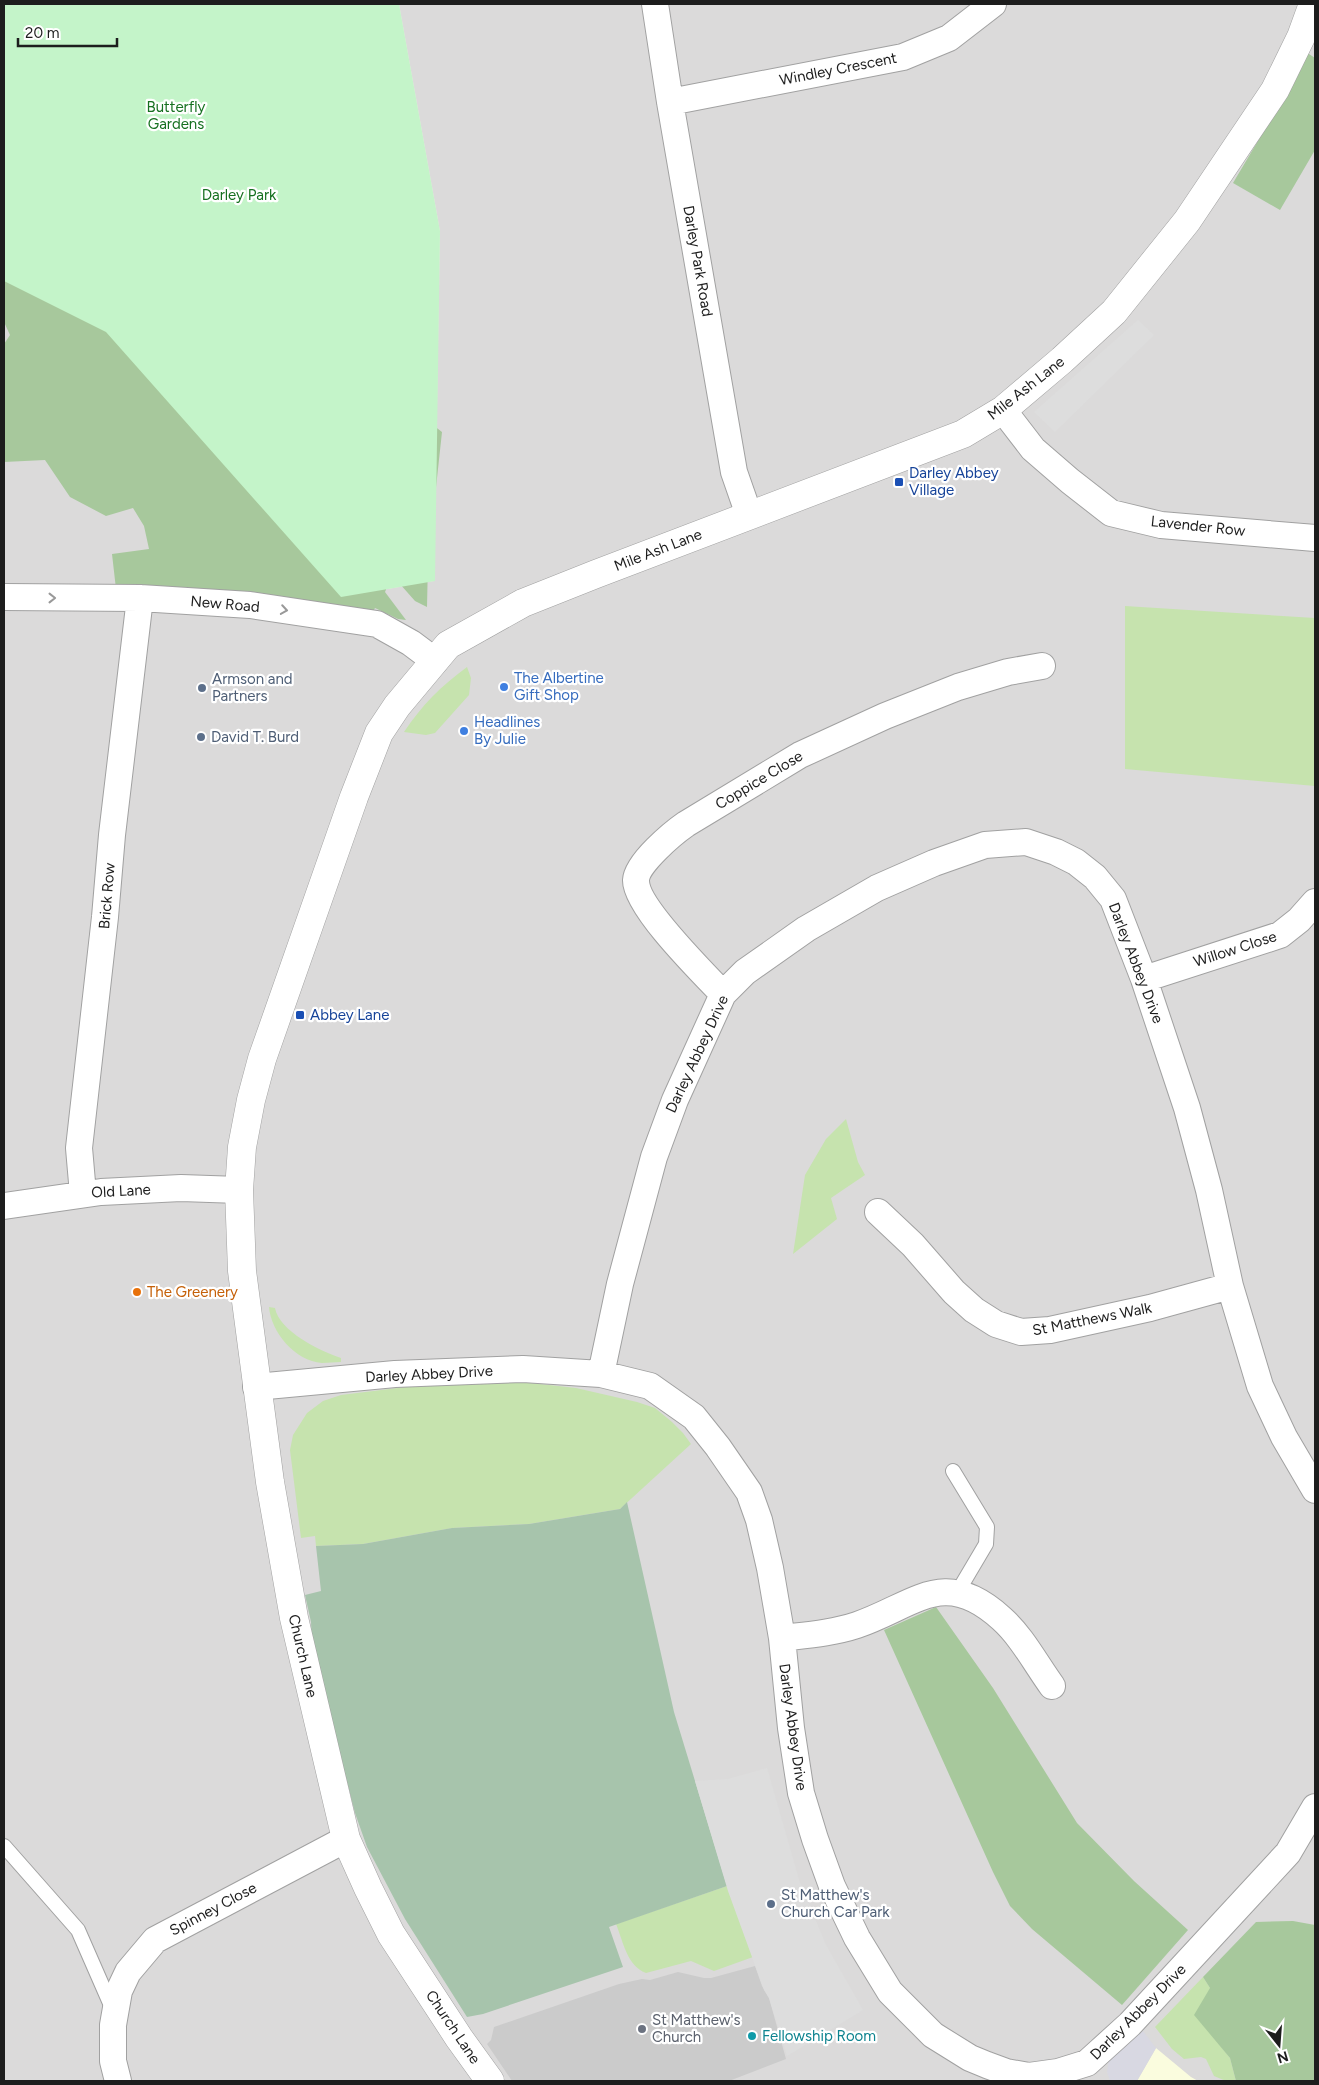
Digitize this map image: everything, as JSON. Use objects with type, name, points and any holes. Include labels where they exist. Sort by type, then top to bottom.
[{"type":"street","name":"Darley Park Road","points":[[655,4],[670,102],[734,472],[749,515]]},
{"type":"street","name":"Windley Crescent","points":[[670,102],[903,57],[949,38],[993,4]]},
{"type":"street","name":"Mile Ash Lane","points":[[442,653],[523,603],[962,434],[1002,410],[1062,360],[1114,312],[1187,221],[1276,90],[1301,37],[1313,4]]},
{"type":"street","name":"Lavender Row","points":[[1002,410],[1033,449],[1111,513],[1161,524],[1315,538]]},
{"type":"street","name":"New Road","points":[[4,597],[140,598],[250,605],[377,624],[412,643],[442,653]]},
{"type":"street","name":"Brick Row","points":[[83,1194],[79,1148],[104,926],[112,835],[140,598]]},
{"type":"street","points":[[239,1190],[242,1147],[251,1100],[262,1059],[354,797],[379,733],[397,706],[442,653]]},
{"type":"street","name":"Coppice Close","points":[[723,994],[677,944],[637,891],[636,878],[639,870],[668,837],[686,824],[805,752],[885,716],[958,687],[1008,672],[1042,666]]},
{"type":"street","name":"Darley Abbey Drive","points":[[601,1374],[620,1284],[654,1157],[674,1100],[723,994],[745,972],[806,929],[878,888],[934,863],[985,845],[1026,842],[1056,852],[1076,862],[1095,877],[1113,899],[1128,933],[1187,1108],[1209,1190],[1230,1286],[1260,1386],[1284,1437],[1315,1490]]},
{"type":"street","name":"Willow Close","points":[[1144,979],[1280,935],[1299,920],[1315,902]]},
{"type":"street","name":"Old Lane","points":[[4,1206],[83,1194],[182,1188],[239,1190]]},
{"type":"street","name":"Church Lane","points":[[239,1190],[242,1271],[270,1482],[294,1618],[346,1839],[391,1934],[459,2038],[490,2081]]},
{"type":"street","name":"St Matthews Walk","points":[[878,1212],[913,1245],[954,1292],[974,1310],[996,1324],[1021,1332],[1050,1330],[1150,1308],[1230,1286]]},
{"type":"street","name":"Darley Abbey Drive","points":[[256,1387],[395,1374],[523,1369],[601,1374],[650,1386],[694,1417],[736,1471],[749,1492],[760,1520],[782,1638],[791,1728],[802,1794],[815,1839],[832,1886],[857,1938],[883,1984],[914,2019],[933,2035],[970,2058],[1006,2072],[1029,2076],[1058,2072],[1087,2063],[1141,2011],[1288,1853],[1315,1807]]},
{"type":"street","points":[[782,1638],[836,1631],[856,1626],[925,1595],[940,1592],[957,1593],[971,1597],[1003,1619],[1018,1636],[1052,1686]]},
{"type":"street","name":"Spinney Close","points":[[118,2081],[113,2061],[114,2013],[118,1991],[128,1972],[155,1940],[346,1839]]},
{"type":"lane","points":[[953,1472],[987,1527],[986,1544],[957,1593]]},
{"type":"lane","name":"Spinney Close","points":[[4,1846],[78,1930],[114,2013]]},
{"type":"shaded area","points":[[399,4],[1315,4],[1315,2081],[4,2081],[4,281],[341,597],[434,581],[440,231]]},
{"type":"shaded area","points":[[1138,320],[1154,335],[1055,432],[1034,412]]},
{"type":"shaded area","points":[[627,1502],[674,1712],[727,1886],[609,1927],[623,1967],[483,2014],[467,2017],[405,1919],[367,1847],[355,1813],[312,1645],[311,1622],[305,1595],[321,1591],[316,1546],[363,1544],[452,1528],[529,1524],[620,1509]]},
{"type":"shaded area","name":"St Matthew's Church Car Park","points":[[767,1768],[799,1880],[826,1945],[863,2010],[787,2056],[769,1998],[764,1990],[728,1891],[695,1781],[728,1779]]},
{"type":"shaded area","points":[[755,1966],[762,1986],[769,1998],[786,2059],[729,2081],[512,2081],[487,2044],[491,2040],[494,2027],[619,1984],[642,1979],[650,1980],[678,1972],[711,1978]]},
{"type":"shaded area","points":[[1143,2031],[1156,2048],[1137,2081],[1110,2081],[1107,2072],[1109,2059]]},
{"type":"shaded area","points":[[1156,2048],[1191,2077],[1198,2081],[1137,2081]]},
{"type":"green space","points":[[4,4],[370,376],[442,432],[428,561],[427,607],[415,601],[392,575],[385,592],[406,620],[398,619],[375,608],[370,617],[116,589],[112,554],[149,549],[144,526],[133,508],[106,516],[70,497],[45,460],[4,462],[4,344],[10,335],[4,322]]},
{"type":"green space","name":"Darley Park","points":[[4,4],[399,4],[440,231],[435,581],[341,597],[106,332],[4,281]]},
{"type":"green space","points":[[1303,50],[1315,58],[1315,150],[1280,210],[1233,183],[1278,107]]},
{"type":"green space","points":[[1125,606],[1315,618],[1315,786],[1125,769]]},
{"type":"green space","points":[[467,667],[471,678],[469,695],[435,733],[426,735],[404,732],[432,696]]},
{"type":"green space","points":[[846,1119],[858,1162],[865,1175],[831,1198],[837,1219],[793,1254],[805,1175],[826,1139]]},
{"type":"green space","points":[[269,1307],[275,1308],[284,1325],[292,1332],[312,1345],[341,1358],[341,1362],[322,1363],[312,1361],[294,1351],[286,1344],[274,1326]]},
{"type":"green space","points":[[446,1382],[531,1383],[576,1388],[637,1402],[655,1408],[683,1433],[691,1444],[620,1509],[529,1524],[452,1528],[363,1544],[316,1546],[315,1536],[301,1538],[290,1450],[293,1435],[307,1413],[323,1401],[341,1395]]},
{"type":"green space","points":[[936,1607],[993,1688],[1077,1823],[1134,1881],[1188,1930],[1122,2005],[1032,1929],[1010,1906],[993,1872],[884,1630]]},
{"type":"green space","points":[[727,1886],[753,1957],[714,1971],[691,1961],[646,1973],[634,1965],[626,1952],[616,1924]]},
{"type":"green space","points":[[1293,1921],[1315,1925],[1315,2081],[1236,2081],[1230,2058],[1194,2015],[1210,1988],[1203,1977],[1256,1922]]},
{"type":"green space","points":[[1203,1977],[1210,1988],[1219,2044],[1230,2058],[1236,2081],[1226,2081],[1214,2076],[1206,2059],[1201,2057],[1184,2059],[1172,2049],[1155,2027]]},
{"type":"place","name":"Darley Abbey Village","points":[[899,482]]},
{"type":"place","name":"The Albertine Gift Shop","points":[[504,687]]},
{"type":"place","name":"Armson and Partners","points":[[202,688]]},
{"type":"place","name":"Headlines By Julie","points":[[464,731]]},
{"type":"place","name":"David T. Burd","points":[[201,737]]},
{"type":"place","name":"Abbey Lane","points":[[300,1015]]},
{"type":"place","name":"The Greenery","points":[[137,1292]]},
{"type":"place","name":"St Matthew's Church Car Park","points":[[771,1904]]},
{"type":"place","name":"St Matthew's Church","points":[[642,2029]]},
{"type":"place","name":"Fellowship Room","points":[[752,2036]]},
{"type":"park label","name":"Butterfly Gardens","points":[[176,116]]}]
